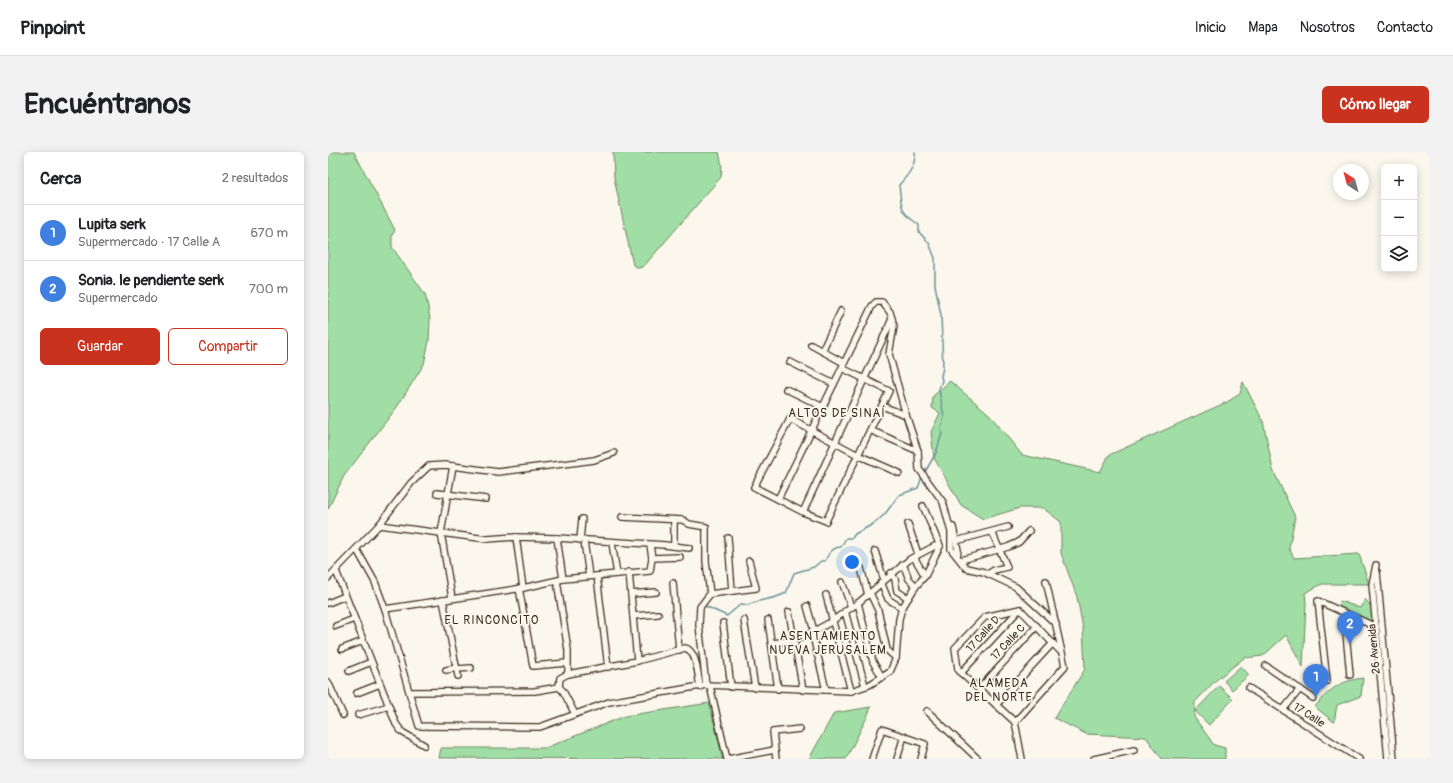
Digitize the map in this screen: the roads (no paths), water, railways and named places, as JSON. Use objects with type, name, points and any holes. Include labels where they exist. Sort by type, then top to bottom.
[{"type":"street","points":[[778,499],[872,306],[876,302],[882,302],[890,312],[894,326],[889,354],[918,451],[919,469],[943,502],[957,555],[966,568],[988,574],[1020,589],[1056,624]]},
{"type":"street","points":[[822,351],[842,311]]},
{"type":"street","points":[[802,512],[866,379],[892,319]]},
{"type":"street","points":[[811,345],[843,366],[888,391],[882,406],[870,430],[858,455],[826,521],[802,512],[754,487],[790,419],[858,455],[899,473]]},
{"type":"street","points":[[790,362],[834,384]]},
{"type":"street","points":[[786,389],[823,407]]},
{"type":"street","points":[[882,406],[906,415]]},
{"type":"street","points":[[870,430],[918,451]]},
{"type":"street","points":[[328,578],[379,526],[420,472],[429,466],[453,466],[498,472],[594,460],[614,453]]},
{"type":"street","points":[[452,598],[441,533],[453,466]]},
{"type":"street","points":[[437,492],[486,499]]},
{"type":"street","points":[[357,550],[375,582],[385,609],[410,692],[417,722],[422,726],[540,727],[616,701],[705,686],[851,691],[865,686],[882,677],[890,672],[896,658],[899,619],[902,608],[916,586],[925,576],[940,546],[923,506]]},
{"type":"street","points":[[622,517],[674,520],[706,526],[706,561],[710,594],[700,607],[699,625],[705,686]]},
{"type":"street","points":[[582,519],[582,540],[589,576]]},
{"type":"street","points":[[674,520],[674,546]]},
{"type":"street","points":[[948,522],[951,521],[958,550],[957,555]]},
{"type":"street","points":[[908,524],[916,556],[925,576]]},
{"type":"street","points":[[379,526],[487,539],[516,537],[557,538],[689,548]]},
{"type":"street","points":[[956,541],[1008,527]]},
{"type":"street","points":[[957,555],[999,549],[1019,542],[1029,531]]},
{"type":"street","points":[[988,574],[994,570],[1007,567],[992,532]]},
{"type":"street","points":[[516,537],[521,588],[533,666],[567,663]]},
{"type":"street","points":[[557,538],[568,650],[568,674]]},
{"type":"street","points":[[728,538],[732,591]]},
{"type":"street","points":[[612,542],[617,574]]},
{"type":"street","points":[[385,609],[521,588],[560,580],[650,570],[652,558],[650,545]]},
{"type":"street","points":[[772,643],[795,639],[813,632],[858,603],[903,564],[935,546],[940,546]]},
{"type":"street","points":[[875,551],[888,599],[902,608]]},
{"type":"street","points":[[652,558],[680,557]]},
{"type":"street","points":[[710,594],[756,588],[749,562]]},
{"type":"street","points":[[903,564],[910,579],[916,586]]},
{"type":"street","name":"26 Avenida","points":[[1388,759],[1372,584],[1376,565],[1394,759]]},
{"type":"street","points":[[861,568],[869,594],[878,610],[887,650],[896,658]]},
{"type":"street","points":[[336,571],[399,729],[424,745]]},
{"type":"street","points":[[629,572],[637,661]]},
{"type":"street","points":[[892,573],[896,579],[897,591],[908,598]]},
{"type":"street","points":[[597,576],[608,667]]},
{"type":"street","points":[[1015,722],[1065,666],[1046,581]]},
{"type":"street","points":[[842,582],[851,608]]},
{"type":"street","points":[[673,583],[679,650]]},
{"type":"street","points":[[631,594],[656,592]]},
{"type":"street","points":[[826,595],[851,691]]},
{"type":"street","points":[[328,603],[345,596]]},
{"type":"street","points":[[443,600],[458,676]]},
{"type":"street","points":[[1327,681],[1318,601],[1376,627]]},
{"type":"street","points":[[858,603],[873,662],[882,677]]},
{"type":"street","points":[[807,606],[826,690]]},
{"type":"street","points":[[1022,759],[1015,722],[958,669],[955,648],[985,617],[1020,609],[1062,653]]},
{"type":"street","name":"17 Calle D","points":[[962,673],[1020,609]]},
{"type":"street","points":[[844,611],[865,686]]},
{"type":"street","points":[[789,612],[803,690]]},
{"type":"street","points":[[1344,612],[1350,675]]},
{"type":"street","points":[[633,616],[658,614]]},
{"type":"street","points":[[336,626],[354,619]]},
{"type":"street","points":[[744,620],[755,688]]},
{"type":"street","points":[[768,620],[778,689]]},
{"type":"street","points":[[722,623],[731,687]]},
{"type":"street","name":"17 Calle C","points":[[979,689],[1036,626]]},
{"type":"street","points":[[342,649],[363,641]]},
{"type":"street","points":[[996,705],[1053,643]]},
{"type":"street","points":[[575,714],[559,686],[560,678],[568,674],[637,661],[685,648],[691,651],[705,686],[728,759],[774,750]]},
{"type":"street","points":[[349,671],[371,662]]},
{"type":"street","points":[[1266,666],[1313,698]]},
{"type":"street","points":[[446,670],[471,668]]},
{"type":"street","points":[[328,682],[343,715]]},
{"type":"street","points":[[357,693],[380,684]]},
{"type":"street","points":[[410,692],[535,691],[559,686]]},
{"type":"street","name":"17 Calle","points":[[1249,688],[1360,759]]},
{"type":"street","points":[[1282,710],[1300,689]]},
{"type":"street","points":[[358,716],[389,706]]},
{"type":"street","points":[[927,711],[978,759]]},
{"type":"street","points":[[776,759],[773,732],[800,729]]},
{"type":"street","points":[[872,759],[882,729],[925,744],[921,759]]},
{"type":"street","points":[[897,759],[904,736]]},
{"type":"street","points":[[1094,759],[1134,750]]},
{"type":"waterway","points":[[915,152],[913,166],[899,185],[901,204],[908,216],[919,225],[919,232],[929,243],[935,258],[935,285],[941,315],[943,368],[941,376],[942,381],[939,389],[944,417],[941,429],[942,433],[936,453],[925,472]]},
{"type":"waterway","points":[[703,605],[727,616],[741,604],[748,605],[786,593],[794,573],[814,567],[821,561],[825,561],[835,548],[841,547],[846,538],[852,538],[855,534],[875,523],[885,514],[899,495],[918,488],[922,477]]},
{"type":"place","name":"Sonia. le pendiente serk","points":[[1350,644]]},
{"type":"place","name":"Lupita serk","points":[[1316,697]]},
{"type":"district","name":"ALTOS DE SINAÍ","points":[[837,413]]},
{"type":"district","name":"EL RINCONCITO","points":[[492,620]]},
{"type":"district","name":"ASENTAMIENTO NUEVA JERUSALEM","points":[[828,643]]},
{"type":"district","name":"ALAMEDA DEL NORTE","points":[[999,690]]}]
